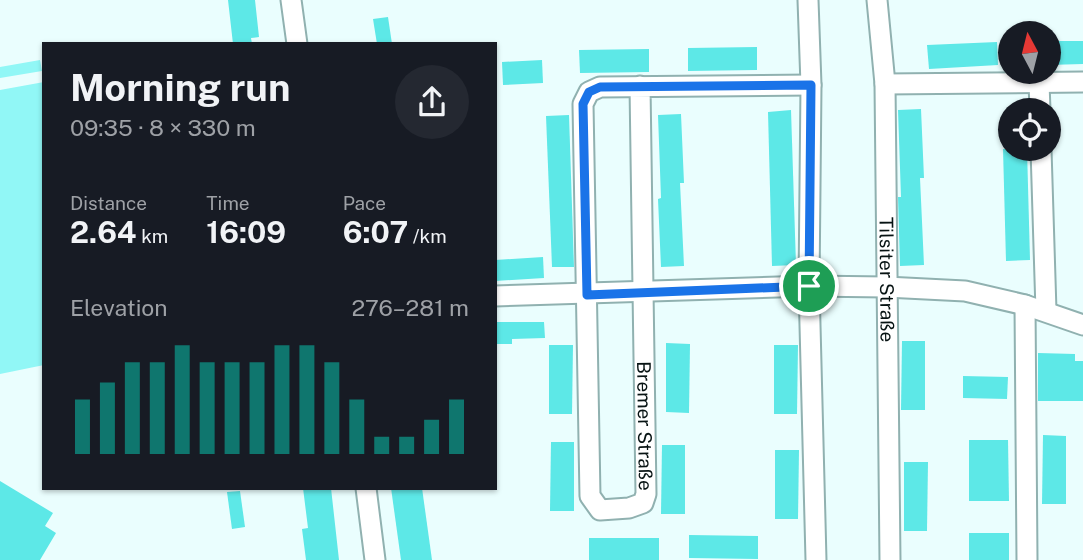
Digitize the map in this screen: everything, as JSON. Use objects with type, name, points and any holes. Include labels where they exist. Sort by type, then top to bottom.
[{"type":"street","points":[[291,0],[297,42]]},
{"type":"street","points":[[808,0],[811,85],[809,286],[816,560]]},
{"type":"street","name":"Tilsiter Straße","points":[[877,0],[885,84],[890,560]]},
{"type":"street","points":[[1061,82],[1083,82]]},
{"type":"street","points":[[885,84],[998,83]]},
{"type":"street","name":"Bremer Straße","points":[[640,86],[646,494],[643,503],[629,508],[600,510],[590,496],[583,104],[589,92],[600,87],[640,86],[811,85]]},
{"type":"street","points":[[1041,161],[1046,311]]},
{"type":"street","points":[[497,296],[809,286],[886,287],[965,292],[1025,305],[1083,325]]},
{"type":"street","points":[[1025,305],[1027,560]]},
{"type":"street","points":[[366,490],[375,560]]},
{"type":"shaded area","points":[[40,60],[42,71],[0,78],[0,67]]},
{"type":"shaded area","points":[[42,82],[42,365],[0,374],[0,90]]},
{"type":"building","points":[[228,0],[255,0],[259,37],[251,38],[252,42],[233,42]]},
{"type":"building","points":[[388,17],[392,42],[377,42],[373,19]]},
{"type":"building","points":[[1061,41],[1083,41],[1083,64],[1061,65]]},
{"type":"building","points":[[997,42],[998,65],[929,69],[927,45]]},
{"type":"building","points":[[757,47],[757,70],[688,71],[688,48]]},
{"type":"building","points":[[649,49],[649,72],[580,73],[579,50]]},
{"type":"building","points":[[542,60],[543,83],[503,85],[502,62]]},
{"type":"building","points":[[921,109],[924,178],[920,178],[924,265],[900,266],[898,110]]},
{"type":"building","points":[[791,110],[796,265],[772,266],[768,112]]},
{"type":"building","points":[[681,114],[684,183],[680,183],[684,266],[661,267],[658,115]]},
{"type":"building","points":[[569,115],[574,267],[552,267],[546,116]]},
{"type":"building","points":[[1003,161],[1027,161],[1030,260],[1006,261]]},
{"type":"building","points":[[543,257],[544,278],[497,281],[497,260]]},
{"type":"building","points":[[497,322],[544,322],[545,338],[512,339],[512,344],[497,344]]},
{"type":"building","points":[[902,341],[925,341],[925,410],[901,410]]},
{"type":"building","points":[[666,343],[690,344],[689,413],[666,412]]},
{"type":"building","points":[[549,345],[573,345],[572,414],[549,414]]},
{"type":"building","points":[[774,345],[798,345],[797,414],[774,414]]},
{"type":"building","points":[[1038,353],[1075,354],[1075,361],[1083,361],[1083,401],[1038,401]]},
{"type":"building","points":[[963,376],[1008,377],[1007,399],[963,398]]},
{"type":"building","points":[[1043,435],[1066,436],[1066,504],[1042,504]]},
{"type":"building","points":[[969,440],[1008,440],[1009,501],[969,501]]},
{"type":"building","points":[[551,442],[574,442],[574,511],[550,511]]},
{"type":"building","points":[[662,445],[685,445],[685,514],[661,514]]},
{"type":"building","points":[[775,450],[799,450],[798,519],[775,519]]},
{"type":"building","points":[[904,462],[928,462],[927,531],[904,531]]},
{"type":"building","points":[[0,481],[53,513],[45,526],[56,533],[40,560],[0,560]]},
{"type":"building","points":[[303,490],[331,490],[339,560],[306,560],[302,529],[308,528]]},
{"type":"building","points":[[391,490],[422,490],[432,560],[401,560]]},
{"type":"building","points":[[240,491],[245,527],[232,529],[227,492]]},
{"type":"building","points":[[969,533],[1009,533],[1009,560],[969,560]]},
{"type":"building","points":[[689,535],[758,536],[758,559],[689,558]]},
{"type":"building","points":[[589,538],[659,538],[659,560],[589,560]]},
{"type":"route","points":[[811,85],[809,286],[587,295],[583,104],[589,92],[600,87],[811,85]]}]
